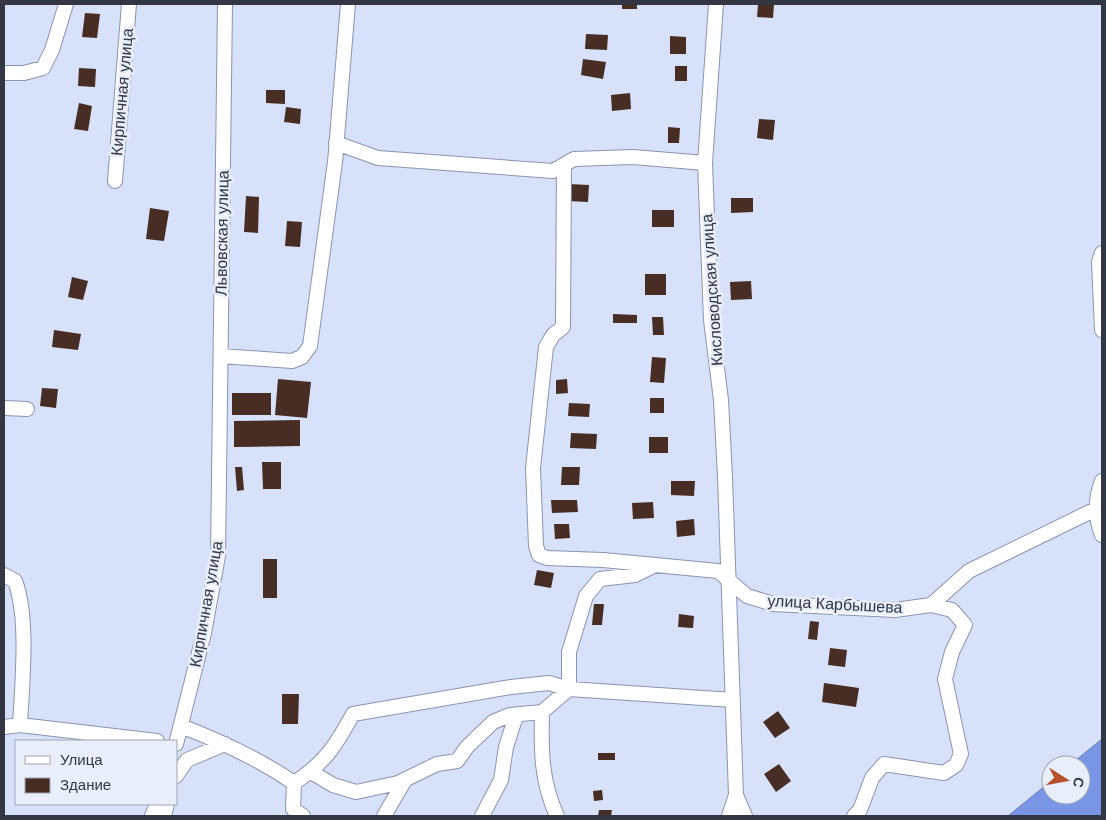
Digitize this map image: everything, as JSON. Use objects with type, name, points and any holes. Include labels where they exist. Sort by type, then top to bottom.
[{"type":"street","points":[[4,73],[24,73],[43,68],[52,50],[66,4]]},
{"type":"street","name":"Кирпичная улица","points":[[115,181],[129,4]]},
{"type":"street","name":"Львовская улица","points":[[220,463],[225,4]]},
{"type":"street","points":[[221,356],[292,361],[302,357],[310,346],[336,143],[348,4]]},
{"type":"street","name":"Кисловодская улица","points":[[716,4],[705,163],[711,320],[721,400],[724,448],[736,795]]},
{"type":"street","points":[[336,143],[378,158],[553,172],[574,159],[633,157],[705,163]]},
{"type":"street","points":[[564,165],[563,327],[553,335],[546,347],[533,468],[536,546],[539,555],[547,558],[718,571],[727,577]]},
{"type":"street","points":[[1102,254],[1099,262],[1102,330]]},
{"type":"street","points":[[4,408],[27,409]]},
{"type":"street","name":"Кирпичная улица","points":[[177,740],[204,633],[218,556],[220,463]]},
{"type":"street","points":[[1100,530],[1099,507],[1102,481]]},
{"type":"street","points":[[931,605],[969,571],[1099,507]]},
{"type":"street","points":[[311,772],[333,785],[356,792],[405,780],[437,764],[457,761],[467,747],[493,722],[510,715],[516,716],[542,712],[569,689],[569,652],[586,596],[600,579],[635,575],[655,565]]},
{"type":"street","points":[[4,575],[15,581],[19,593],[23,658],[20,724]]},
{"type":"street","name":"улица Карбышева","points":[[727,577],[747,596],[773,604],[895,610],[931,605]]},
{"type":"street","points":[[854,816],[860,810],[872,778],[884,764],[944,773],[956,765],[960,754],[945,679],[952,652],[965,625],[952,610],[931,605]]},
{"type":"street","points":[[294,782],[311,772],[330,754],[353,714],[510,687],[549,683],[569,689],[734,700]]},
{"type":"street","points":[[542,712],[541,749],[547,795],[557,816]]},
{"type":"street","points":[[482,816],[501,780],[506,747],[516,716]]},
{"type":"street","points":[[4,727],[20,724],[149,740]]},
{"type":"street","points":[[181,726],[225,744],[294,782]]},
{"type":"street","points":[[178,773],[187,760],[225,744]]},
{"type":"street","points":[[384,816],[405,780]]},
{"type":"street","points":[[294,782],[293,809],[303,816]]},
{"type":"street","points":[[730,816],[736,795]]},
{"type":"street","points":[[736,795],[745,816]]},
{"type":"water","points":[[1102,739],[1102,816],[1008,816],[1041,789],[1041,805],[1091,805],[1091,755],[1082,755]]},
{"type":"building","points":[[622,4],[637,4],[637,9],[622,9]]},
{"type":"building","points":[[758,4],[774,4],[773,18],[757,17]]},
{"type":"building","points":[[85,13],[100,14],[97,38],[82,37]]},
{"type":"building","points":[[586,34],[608,35],[607,50],[585,49]]},
{"type":"building","points":[[670,36],[686,37],[686,54],[670,54]]},
{"type":"building","points":[[583,59],[606,62],[603,79],[581,75]]},
{"type":"building","points":[[675,66],[687,66],[687,81],[675,81]]},
{"type":"building","points":[[79,68],[96,69],[95,87],[78,86]]},
{"type":"building","points":[[266,90],[285,90],[285,104],[266,103]]},
{"type":"building","points":[[630,93],[631,109],[612,111],[611,95]]},
{"type":"building","points":[[79,103],[92,106],[88,131],[74,129]]},
{"type":"building","points":[[286,107],[301,109],[300,124],[284,122]]},
{"type":"building","points":[[759,119],[775,120],[773,140],[757,138]]},
{"type":"building","points":[[668,127],[680,128],[679,143],[668,143]]},
{"type":"building","points":[[568,184],[589,185],[588,202],[567,201]]},
{"type":"building","points":[[246,196],[259,197],[258,233],[244,232]]},
{"type":"building","points":[[731,198],[753,198],[753,212],[731,213]]},
{"type":"building","points":[[150,208],[169,211],[164,241],[146,239]]},
{"type":"building","points":[[652,210],[674,210],[674,227],[652,227]]},
{"type":"building","points":[[287,221],[302,222],[300,247],[285,246]]},
{"type":"building","points":[[645,274],[666,274],[666,295],[645,295]]},
{"type":"building","points":[[72,277],[88,281],[83,300],[68,297]]},
{"type":"building","points":[[751,281],[752,299],[731,300],[730,282]]},
{"type":"building","points":[[613,314],[637,315],[637,323],[613,323]]},
{"type":"building","points":[[652,317],[663,317],[664,335],[653,335]]},
{"type":"building","points":[[54,330],[81,334],[78,350],[52,347]]},
{"type":"building","points":[[652,357],[666,358],[664,383],[650,382]]},
{"type":"building","points":[[278,379],[311,382],[307,418],[275,415]]},
{"type":"building","points":[[567,379],[568,393],[556,394],[556,380]]},
{"type":"building","points":[[42,388],[58,389],[56,408],[40,406]]},
{"type":"building","points":[[232,393],[271,393],[271,415],[232,415]]},
{"type":"building","points":[[650,398],[664,398],[664,413],[650,413]]},
{"type":"building","points":[[569,403],[590,404],[589,417],[568,416]]},
{"type":"building","points":[[300,420],[300,446],[234,447],[234,421]]},
{"type":"building","points":[[571,433],[597,434],[596,449],[570,448]]},
{"type":"building","points":[[649,437],[668,437],[668,453],[649,453]]},
{"type":"building","points":[[262,462],[281,462],[281,489],[263,489]]},
{"type":"building","points":[[235,467],[242,467],[244,490],[237,491]]},
{"type":"building","points":[[562,467],[580,467],[579,485],[561,485]]},
{"type":"building","points":[[671,481],[695,481],[694,496],[671,495]]},
{"type":"building","points":[[551,500],[577,500],[578,512],[552,513]]},
{"type":"building","points":[[653,502],[654,518],[633,519],[632,503]]},
{"type":"building","points":[[694,519],[695,535],[677,537],[676,521]]},
{"type":"building","points":[[554,524],[569,524],[570,538],[555,539]]},
{"type":"building","points":[[263,559],[277,559],[277,598],[263,598]]},
{"type":"building","points":[[537,570],[554,573],[551,588],[534,585]]},
{"type":"building","points":[[594,604],[604,604],[602,625],[592,625]]},
{"type":"building","points":[[679,614],[694,616],[693,628],[678,627]]},
{"type":"building","points":[[810,621],[819,622],[817,640],[808,639]]},
{"type":"building","points":[[830,648],[847,650],[845,667],[828,665]]},
{"type":"building","points":[[824,683],[859,688],[856,707],[822,702]]},
{"type":"building","points":[[282,694],[299,694],[298,724],[282,724]]},
{"type":"building","points":[[778,711],[790,728],[775,738],[763,722]]},
{"type":"building","points":[[598,753],[615,753],[615,760],[598,760]]},
{"type":"building","points":[[779,764],[791,781],[776,792],[764,774]]},
{"type":"building","points":[[602,790],[603,800],[594,801],[593,791]]},
{"type":"building","points":[[599,810],[612,810],[611,816],[598,816]]}]
